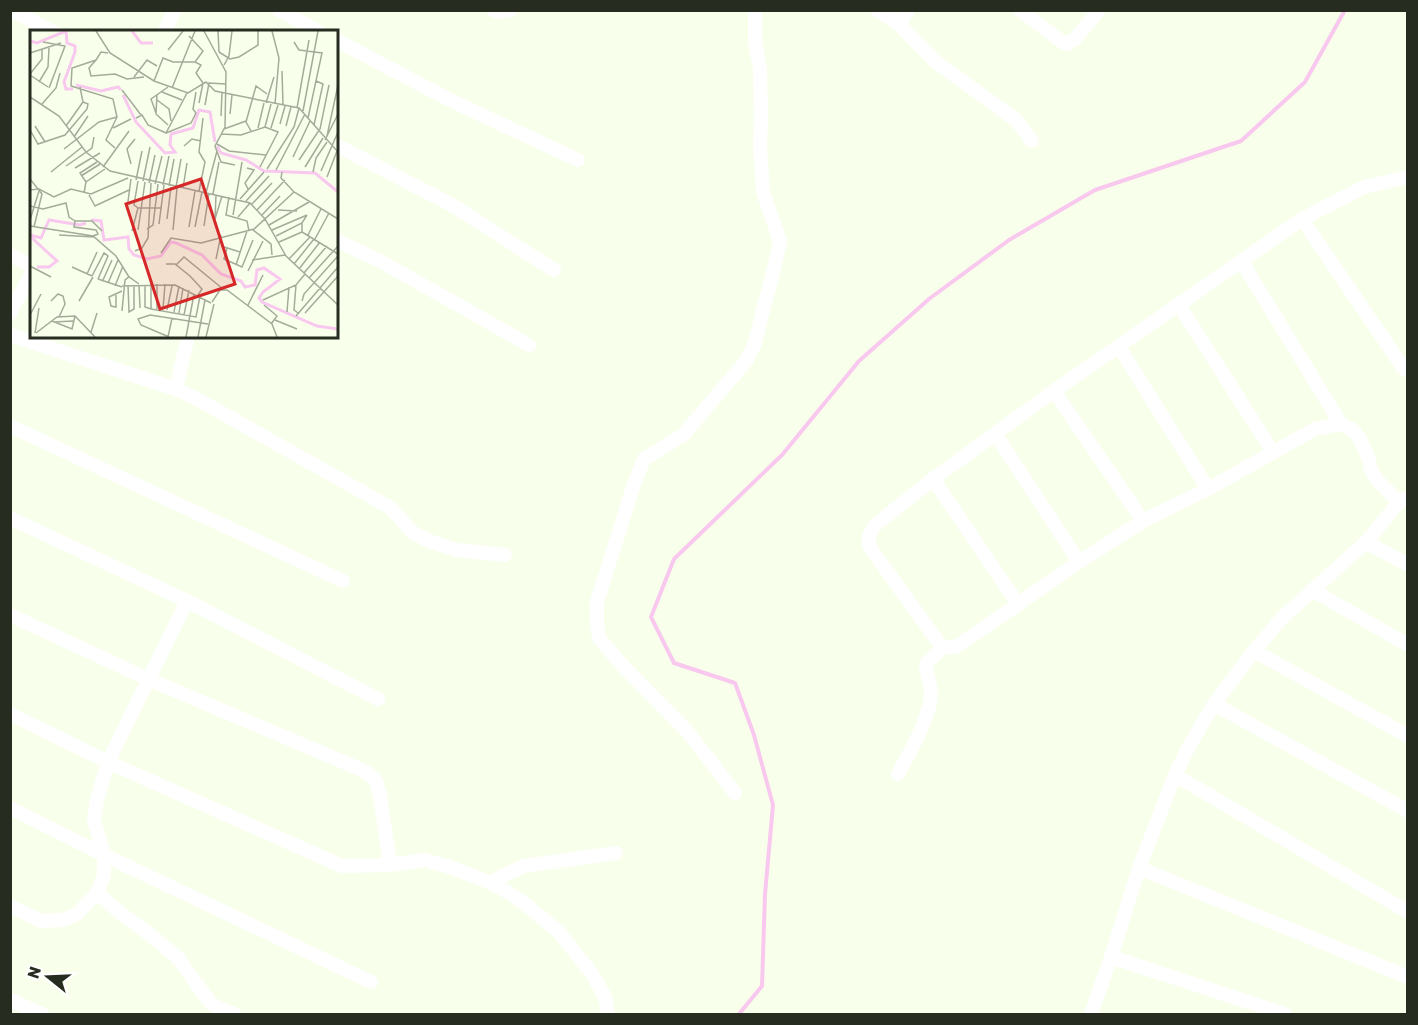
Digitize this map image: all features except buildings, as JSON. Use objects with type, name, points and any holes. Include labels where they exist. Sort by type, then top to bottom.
[{"type":"street","points":[[12,10],[49,30]]},
{"type":"street","points":[[165,30],[175,10]]},
{"type":"street","points":[[279,10],[315,30]]},
{"type":"street","points":[[494,10],[499,12],[511,10]]},
{"type":"street","points":[[735,793],[687,731],[599,638],[597,602],[644,459],[683,435],[747,360],[755,343],[780,241],[763,192],[760,148],[760,68],[755,41],[755,10]]},
{"type":"street","points":[[877,10],[899,24],[936,62],[1016,120],[1032,141]]},
{"type":"street","points":[[899,24],[908,10]]},
{"type":"street","points":[[1020,10],[1067,44],[1075,39],[1099,10]]},
{"type":"street","points":[[338,41],[452,101],[578,160]]},
{"type":"street","points":[[338,146],[452,205],[554,270]]},
{"type":"street","points":[[943,647],[869,546],[869,536],[874,526],[933,479],[1054,391],[1302,219],[1364,187],[1407,177]]},
{"type":"street","points":[[1302,219],[1404,369]]},
{"type":"street","points":[[338,241],[382,262],[529,345]]},
{"type":"street","points":[[10,255],[30,265]]},
{"type":"street","points":[[1091,1014],[1139,868],[1175,775],[1214,704],[1282,618],[1366,542],[1403,500],[1377,480],[1360,441],[1353,430],[1341,424],[1242,262]]},
{"type":"street","points":[[10,314],[30,277]]},
{"type":"street","points":[[1179,305],[1273,452]]},
{"type":"street","points":[[10,335],[176,389],[391,508],[412,532],[429,541],[457,550],[505,555]]},
{"type":"street","points":[[176,389],[188,338]]},
{"type":"street","points":[[1119,347],[1208,489]]},
{"type":"street","points":[[1054,391],[1143,521]]},
{"type":"street","points":[[898,774],[915,745],[930,703],[931,691],[926,664],[943,647],[956,647],[1143,521],[1208,489],[1315,429],[1341,424]]},
{"type":"street","points":[[10,426],[343,581]]},
{"type":"street","points":[[996,435],[1079,562]]},
{"type":"street","points":[[933,479],[1018,604]]},
{"type":"street","points":[[10,518],[187,601],[378,699]]},
{"type":"street","points":[[1366,542],[1407,564]]},
{"type":"street","points":[[1312,590],[1407,645]]},
{"type":"street","points":[[10,906],[41,921],[63,921],[77,914],[97,893],[104,875],[104,855],[94,820],[108,762],[187,601]]},
{"type":"street","points":[[10,615],[148,679],[368,772],[376,781],[380,795],[390,865]]},
{"type":"street","points":[[1254,651],[1407,736]]},
{"type":"street","points":[[1214,704],[1407,811]]},
{"type":"street","points":[[10,714],[108,762],[342,866],[390,865],[424,860],[450,867],[491,883],[525,904],[559,933],[592,974],[605,997],[608,1014]]},
{"type":"street","points":[[1175,775],[1407,912]]},
{"type":"street","points":[[10,808],[371,982]]},
{"type":"street","points":[[491,883],[524,866],[616,853]]},
{"type":"street","points":[[1139,868],[1407,977]]},
{"type":"street","points":[[97,893],[177,957],[220,1012],[234,1014]]},
{"type":"street","points":[[1111,957],[1285,1014]]},
{"type":"street","points":[[10,1000],[42,1014]]},
{"type":"waterway","points":[[739,1014],[762,986],[765,894],[773,805],[754,735],[735,683],[674,663],[651,617],[674,559],[782,455],[859,361],[929,299],[1009,240],[1095,190],[1241,141],[1305,82],[1345,10]]}]
